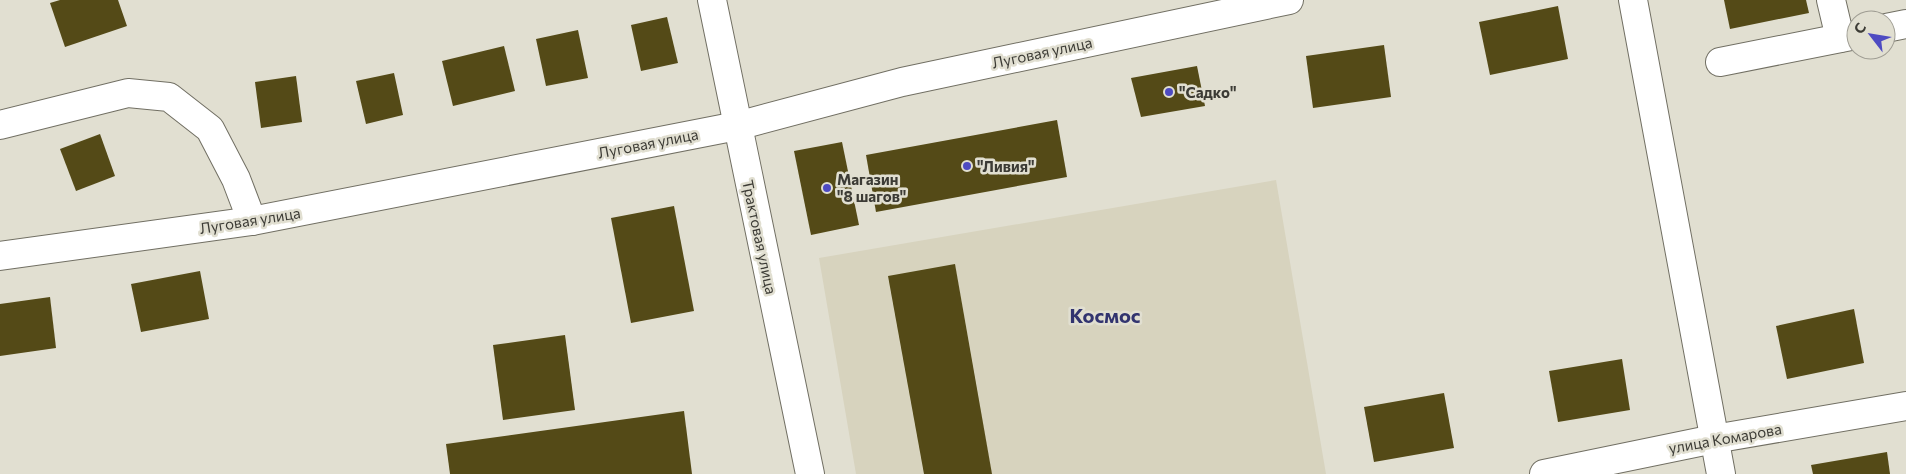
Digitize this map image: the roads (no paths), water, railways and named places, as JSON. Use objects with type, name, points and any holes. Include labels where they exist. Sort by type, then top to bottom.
[{"type":"street","name":"Трактовая улица","points":[[712,0],[810,474]]},
{"type":"street","name":"Луговая улица","points":[[0,256],[252,221],[737,126],[902,82],[1289,0]]},
{"type":"street","points":[[1633,0],[1721,474]]},
{"type":"street","points":[[1831,0],[1846,32]]},
{"type":"street","points":[[1720,62],[1846,36]]},
{"type":"street","points":[[0,124],[128,93],[169,97],[210,129],[236,179],[252,221]]},
{"type":"street","name":"улица Комарова","points":[[1544,474],[1714,439],[1906,406]]},
{"type":"place","name":"\"Садко\"","points":[[1169,92]]},
{"type":"place","name":"\"Ливия\"","points":[[967,166]]},
{"type":"place","name":"Магазин \"8 шагов\"","points":[[827,188]]},
{"type":"district","name":"Космос","points":[[1105,315]]}]
